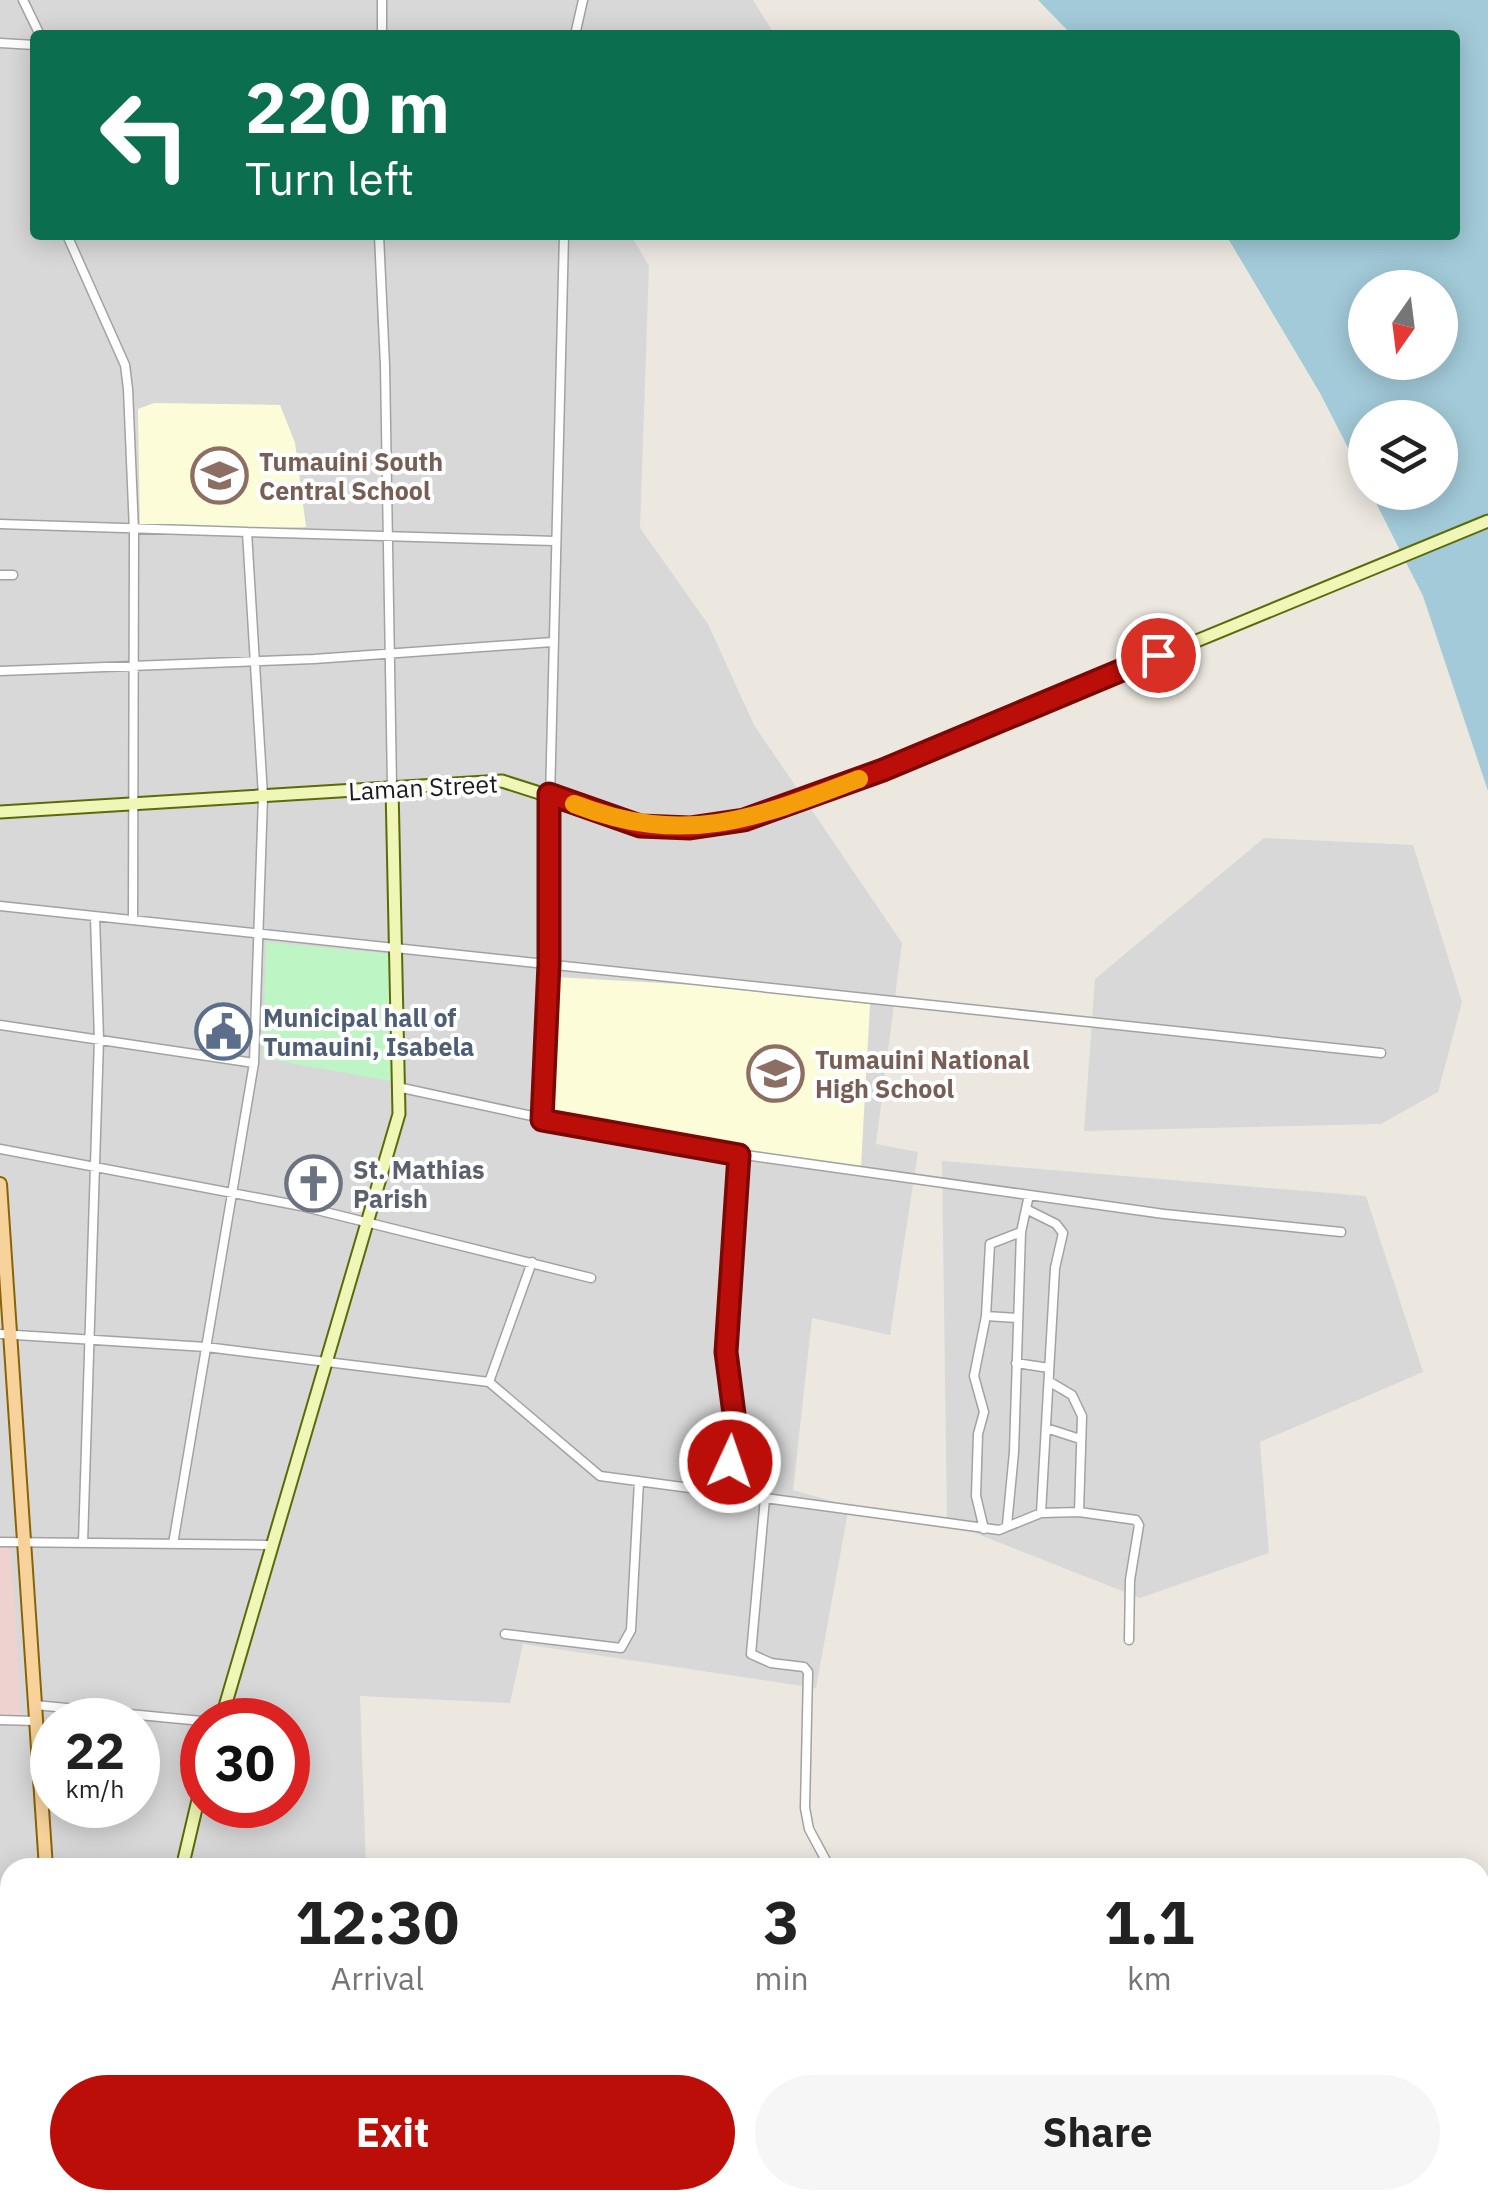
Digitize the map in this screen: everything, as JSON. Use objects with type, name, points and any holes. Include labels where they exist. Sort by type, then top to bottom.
[{"type":"main road","name":"Laman Street","points":[[0,812],[502,781],[616,820],[664,828],[716,826],[767,814],[1488,521]]},
{"type":"main road","points":[[227,1698],[269,1545],[395,1132],[402,1088],[394,946],[392,787]]},
{"type":"main road","points":[[0,1184],[6,1334],[34,1698]]},
{"type":"main road","points":[[43,1828],[45,1858]]},
{"type":"main road","points":[[184,1858],[191,1828]]},
{"type":"street","points":[[23,0],[38,30]]},
{"type":"street","points":[[382,0],[382,30]]},
{"type":"street","points":[[577,30],[583,0]]},
{"type":"street","points":[[0,43],[30,45]]},
{"type":"street","points":[[70,240],[125,365],[136,666],[130,804],[133,919]]},
{"type":"street","points":[[379,240],[392,787]]},
{"type":"street","points":[[542,1120],[549,964],[552,642],[564,240]]},
{"type":"street","points":[[0,524],[555,541]]},
{"type":"street","points":[[173,1544],[254,1063],[262,934],[263,796],[247,532]]},
{"type":"street","points":[[0,575],[13,575]]},
{"type":"street","points":[[0,671],[389,655],[552,642]]},
{"type":"street","points":[[0,906],[1380,1053]]},
{"type":"street","points":[[83,1543],[86,1338],[99,1040],[95,917]]},
{"type":"street","points":[[0,1026],[254,1063]]},
{"type":"street","points":[[402,1088],[542,1120],[739,1155],[1341,1232]]},
{"type":"street","points":[[0,1149],[231,1193],[591,1278]]},
{"type":"street","points":[[727,1491],[734,1414],[726,1352],[739,1155]]},
{"type":"street","points":[[1007,1526],[1021,1232],[1030,1194]]},
{"type":"street","points":[[1028,1210],[1063,1233],[1055,1268],[1040,1513]]},
{"type":"street","points":[[984,1529],[976,1496],[978,1434],[984,1412],[974,1376],[986,1316],[990,1244],[1021,1232]]},
{"type":"street","points":[[489,1382],[532,1262]]},
{"type":"street","points":[[986,1316],[1017,1318]]},
{"type":"street","points":[[6,1334],[206,1347],[489,1382],[600,1476],[984,1529],[1007,1526],[1040,1513],[1079,1512],[1129,1518],[1139,1525],[1130,1580],[1129,1640]]},
{"type":"street","points":[[1016,1363],[1049,1368]]},
{"type":"street","points":[[1050,1382],[1072,1395],[1078,1405],[1079,1512]]},
{"type":"street","points":[[1046,1428],[1080,1439]]},
{"type":"street","points":[[504,1634],[603,1648],[621,1648],[626,1643],[631,1630],[639,1481]]},
{"type":"street","points":[[766,1498],[751,1654],[771,1663],[804,1667],[808,1672],[805,1808],[825,1858]]},
{"type":"street","points":[[0,1542],[269,1545]]},
{"type":"street","points":[[0,1720],[30,1721]]},
{"type":"shaded area","points":[[0,0],[753,0],[772,30],[30,30],[30,240],[634,240],[649,266],[640,528],[708,624],[754,725],[902,943],[876,1144],[918,1152],[890,1335],[812,1318],[793,1490],[849,1506],[816,1688],[523,1644],[510,1703],[360,1696],[366,1858],[0,1858]]},
{"type":"shaded area","name":"Tumauini South Central School","points":[[154,403],[280,405],[295,443],[306,527],[140,531],[138,409]]},
{"type":"shaded area","points":[[1264,838],[1413,845],[1462,1002],[1438,1092],[1381,1124],[1084,1131],[1095,979]]},
{"type":"shaded area","points":[[555,977],[696,985],[870,1004],[861,1167],[678,1142],[547,1118]]},
{"type":"shaded area","points":[[942,1161],[1366,1196],[1423,1372],[1260,1442],[1269,1553],[1140,1598],[947,1522]]},
{"type":"shaded area","points":[[0,1545],[11,1545],[22,1719],[0,1719]]},
{"type":"green space","points":[[266,942],[390,954],[396,1082],[263,1058]]},
{"type":"water","points":[[1038,0],[1488,0],[1488,791],[1423,596],[1380,510],[1458,510],[1458,400],[1348,400],[1348,448],[1229,240],[1460,240],[1460,30],[1067,30]]},
{"type":"slow traffic","points":[[574,804],[640,826],[716,826],[767,814],[859,779]]},
{"type":"place","name":"Tumauini South Central School","points":[[220,475]]},
{"type":"place","name":"Municipal hall of Tumauini, Isabela","points":[[224,1031]]},
{"type":"place","name":"Tumauini National High School","points":[[776,1073]]},
{"type":"place","name":"St. Mathias Parish","points":[[314,1183]]},
{"type":"route","points":[[730,1462],[734,1414],[726,1352],[739,1155],[542,1120],[549,964],[549,794],[640,826],[690,828],[744,820],[883,770],[1158,655]]}]
